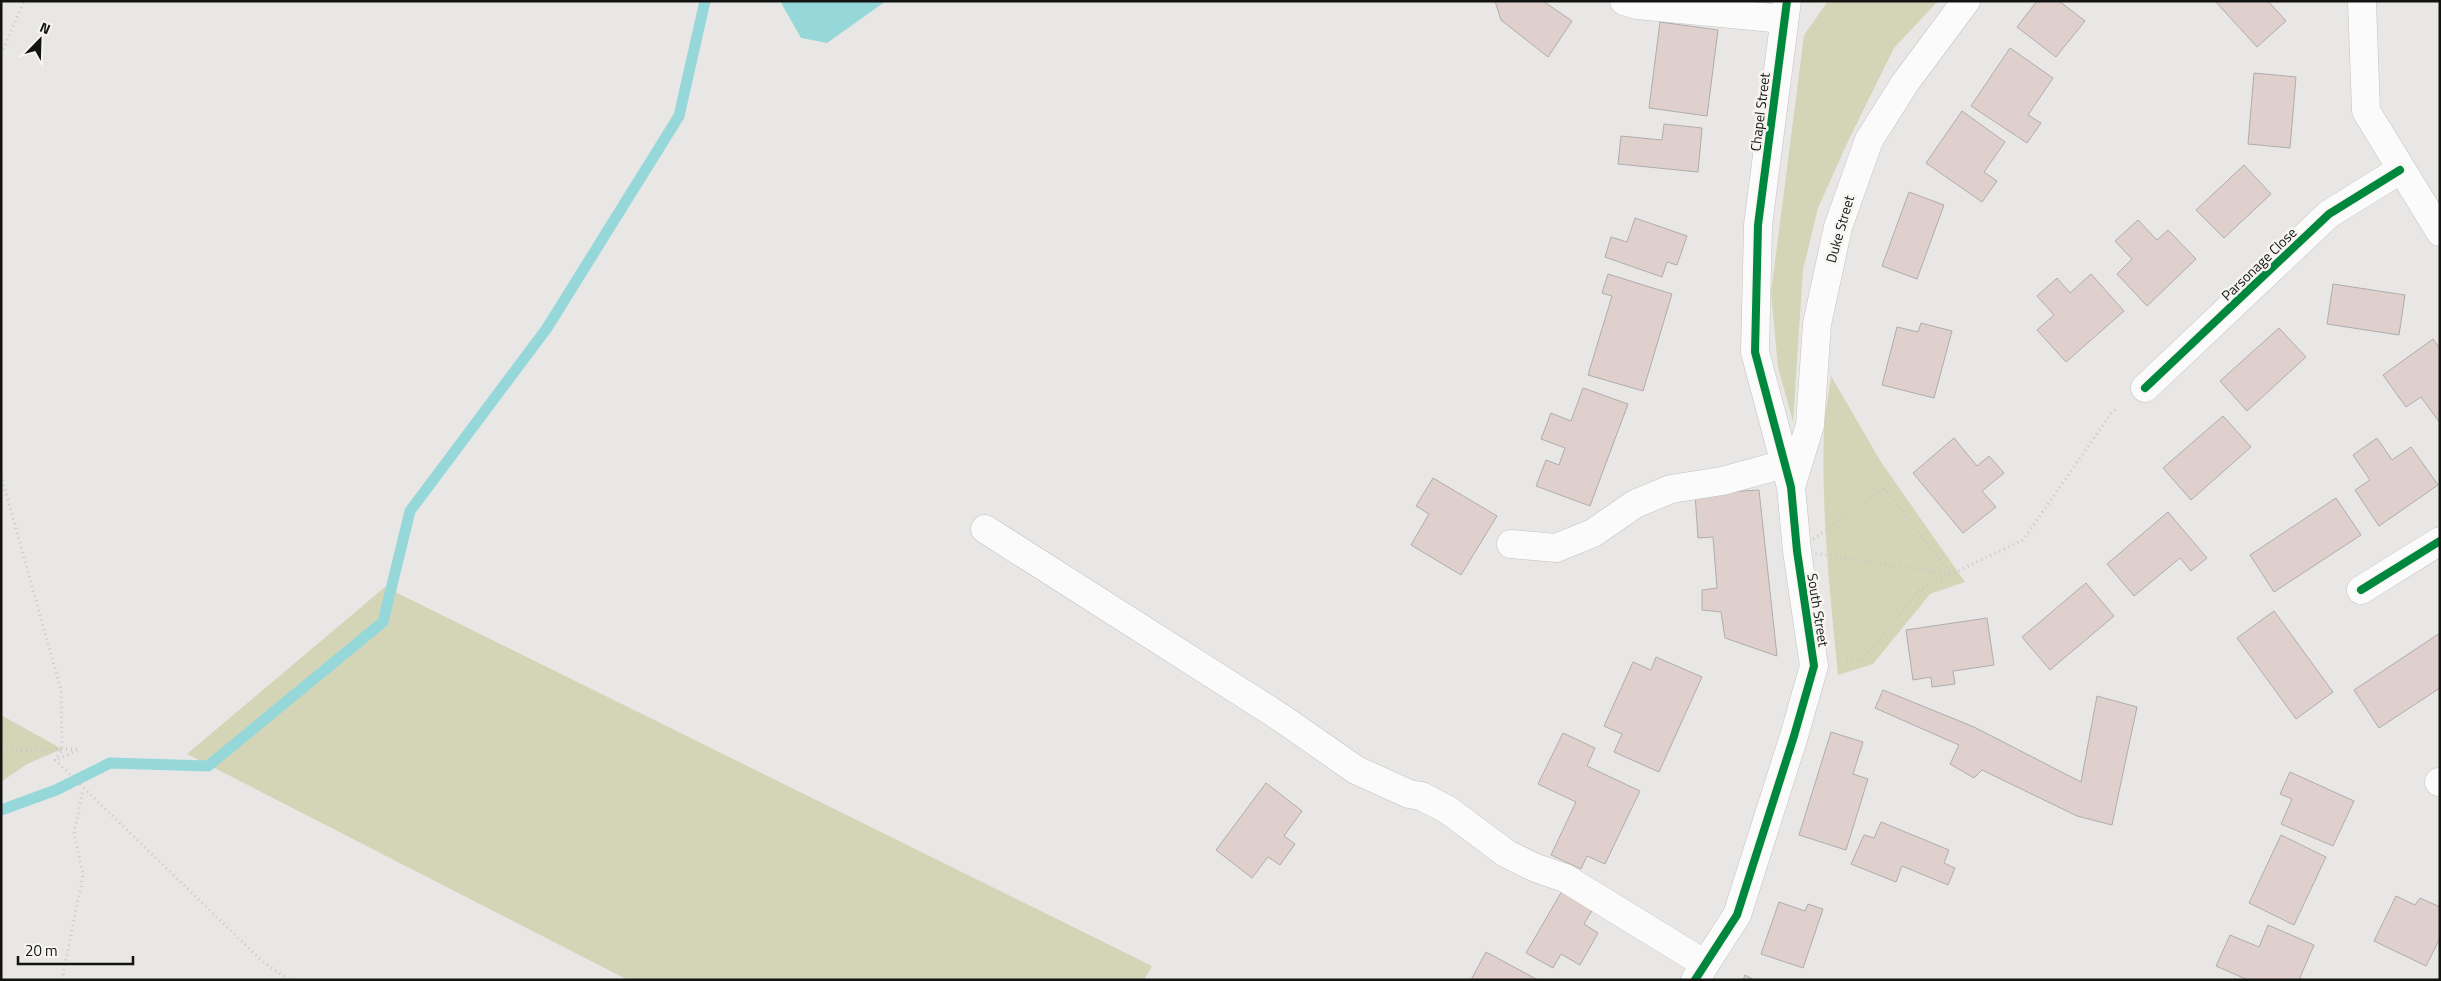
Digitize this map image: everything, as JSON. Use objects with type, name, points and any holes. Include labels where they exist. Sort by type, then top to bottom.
[{"type":"street","points":[[1624,1],[1637,5],[1786,10]]},
{"type":"street","name":"Duke Street","points":[[1788,476],[1810,425],[1817,324],[1838,227],[1869,140],[1906,83],[1966,1]]},
{"type":"street","points":[[2362,1],[2366,112],[2400,170],[2440,232]]},
{"type":"street","name":"Chapel Street","points":[[1758,225],[1786,10]]},
{"type":"street","name":"Parsonage Close","points":[[2145,388],[2329,214],[2400,170]]},
{"type":"street","name":"South Street","points":[[1700,972],[1737,915],[1794,736],[1814,666],[1788,476],[1755,352],[1758,225]]},
{"type":"street","points":[[1511,544],[1556,548],[1593,533],[1635,504],[1671,489],[1788,476]]},
{"type":"street","points":[[985,529],[1280,717],[1356,770],[1421,796],[1448,810],[1507,854],[1572,881],[1700,972]]},
{"type":"street","points":[[2361,590],[2440,541]]},
{"type":"path","points":[[1,54],[24,1]]},
{"type":"path","points":[[1814,666],[1863,660],[1920,589],[2022,540],[2112,412],[2145,388]]},
{"type":"path","points":[[1,476],[61,690],[62,749],[55,760]]},
{"type":"path","points":[[1797,551],[1884,488],[1951,574]]},
{"type":"path","points":[[1797,551],[1951,574]]},
{"type":"path","points":[[1,752],[79,749],[55,760]]},
{"type":"path","points":[[55,760],[262,961],[289,980]]},
{"type":"path","points":[[62,980],[83,875],[74,833],[83,788]]},
{"type":"green space","points":[[1828,1],[1938,1],[1894,48],[1849,139],[1818,208],[1803,270],[1793,422],[1778,367],[1771,293],[1804,35]]},
{"type":"green space","points":[[1831,376],[1881,462],[1965,582],[1930,594],[1873,664],[1838,675],[1827,552],[1823,459],[1825,415]]},
{"type":"green space","points":[[385,587],[1152,966],[1144,980],[628,980],[187,754]]},
{"type":"green space","points":[[1,715],[62,749],[27,764],[1,782]]},
{"type":"water","points":[[780,1],[886,1],[827,43],[801,38]]},
{"type":"building","points":[[1495,1],[1543,1],[1572,21],[1548,57],[1501,20]]},
{"type":"building","points":[[2037,1],[2059,1],[2085,21],[2056,57],[2017,27]]},
{"type":"building","points":[[2215,1],[2268,1],[2286,21],[2257,47]]},
{"type":"building","points":[[1660,22],[1718,30],[1707,116],[1649,108]]},
{"type":"building","points":[[2010,48],[2053,78],[2028,115],[2041,123],[2027,143],[1971,106]]},
{"type":"building","points":[[2254,73],[2296,77],[2290,148],[2248,144]]},
{"type":"building","points":[[1962,111],[2005,142],[1984,172],[1997,181],[1982,202],[1926,163]]},
{"type":"building","points":[[1664,124],[1702,128],[1698,172],[1618,164],[1621,136],[1662,140]]},
{"type":"building","points":[[2244,165],[2271,194],[2224,238],[2196,210]]},
{"type":"building","points":[[1909,192],[1944,205],[1917,279],[1882,266]]},
{"type":"building","points":[[1635,218],[1687,236],[1677,265],[1667,262],[1662,277],[1605,257],[1611,237],[1627,242]]},
{"type":"building","points":[[2138,220],[2157,240],[2168,230],[2196,259],[2147,306],[2117,274],[2132,259],[2115,241]]},
{"type":"building","points":[[1608,274],[1672,294],[1643,391],[1588,375],[1612,296],[1602,293]]},
{"type":"building","points":[[2091,274],[2124,311],[2066,362],[2037,330],[2054,315],[2037,296],[2057,278],[2070,293]]},
{"type":"building","points":[[2333,284],[2405,295],[2399,335],[2327,324]]},
{"type":"building","points":[[1921,323],[1952,331],[1934,398],[1882,385],[1897,327],[1918,332]]},
{"type":"building","points":[[2279,328],[2306,357],[2247,411],[2220,381]]},
{"type":"building","points":[[2433,339],[2440,349],[2440,423],[2421,397],[2406,407],[2383,375]]},
{"type":"building","points":[[1583,388],[1628,404],[1590,506],[1536,486],[1546,460],[1559,465],[1565,448],[1541,439],[1551,413],[1571,421]]},
{"type":"building","points":[[2223,416],[2251,447],[2191,500],[2163,468]]},
{"type":"building","points":[[1954,438],[1977,466],[1989,456],[2004,473],[1982,491],[1996,507],[1963,533],[1913,473]]},
{"type":"building","points":[[2377,438],[2392,460],[2411,447],[2438,485],[2379,526],[2355,490],[2370,480],[2353,455]]},
{"type":"building","points":[[1433,478],[1497,516],[1461,575],[1411,545],[1429,514],[1416,506]]},
{"type":"building","points":[[1759,490],[1777,656],[1725,638],[1721,612],[1702,610],[1702,590],[1717,588],[1713,537],[1698,538],[1695,494]]},
{"type":"building","points":[[2336,498],[2361,535],[2274,592],[2250,555]]},
{"type":"building","points":[[2168,512],[2207,558],[2191,571],[2180,558],[2134,596],[2107,564]]},
{"type":"building","points":[[2086,583],[2114,616],[2050,670],[2022,637]]},
{"type":"building","points":[[2274,611],[2333,692],[2296,719],[2237,638]]},
{"type":"building","points":[[1987,618],[1994,665],[1953,671],[1955,684],[1932,687],[1931,677],[1913,680],[1906,630]]},
{"type":"building","points":[[2440,633],[2440,688],[2379,728],[2354,690]]},
{"type":"building","points":[[1656,657],[1702,677],[1659,772],[1614,752],[1622,734],[1604,726],[1633,662],[1651,670]]},
{"type":"building","points":[[1883,690],[1974,727],[2081,782],[2097,696],[2137,707],[2112,825],[2077,816],[1982,770],[1974,778],[1950,764],[1959,745],[1875,708]]},
{"type":"building","points":[[1831,732],[1863,742],[1853,774],[1868,779],[1846,850],[1799,835]]},
{"type":"building","points":[[1563,733],[1595,748],[1587,766],[1640,791],[1605,864],[1587,856],[1581,869],[1551,855],[1576,802],[1538,784]]},
{"type":"building","points":[[2290,772],[2354,801],[2333,846],[2281,824],[2292,799],[2280,794]]},
{"type":"building","points":[[1266,783],[1302,811],[1284,836],[1295,844],[1280,865],[1268,857],[1252,878],[1216,850]]},
{"type":"building","points":[[1881,822],[1949,850],[1944,863],[1955,868],[1948,885],[1902,866],[1896,882],[1851,864],[1864,835],[1874,838]]},
{"type":"building","points":[[2281,835],[2326,857],[2294,925],[2249,903]]},
{"type":"building","points":[[1562,891],[1593,909],[1584,924],[1598,933],[1580,965],[1561,954],[1553,968],[1526,953]]},
{"type":"building","points":[[2396,896],[2415,905],[2420,898],[2440,907],[2440,938],[2426,966],[2374,941]]},
{"type":"building","points":[[1779,902],[1805,911],[1808,904],[1823,909],[1803,968],[1761,954]]},
{"type":"building","points":[[2268,925],[2314,945],[2299,980],[2248,980],[2216,966],[2230,935],[2259,947]]},
{"type":"building","points":[[1486,952],[1538,980],[1471,980]]},
{"type":"building","points":[[1745,975],[1754,980],[1743,980]]},
{"type":"waterway","points":[[1,810],[56,790],[110,763],[208,766],[383,622],[410,511],[547,328],[679,116],[705,1]]},
{"type":"cycle path","points":[[1695,980],[1737,915],[1794,736],[1814,666],[1797,551],[1791,487],[1755,352],[1758,225],[1787,1]]},
{"type":"cycle path","points":[[2145,388],[2329,214],[2400,170]]},
{"type":"cycle path","points":[[2361,590],[2440,541]]}]
